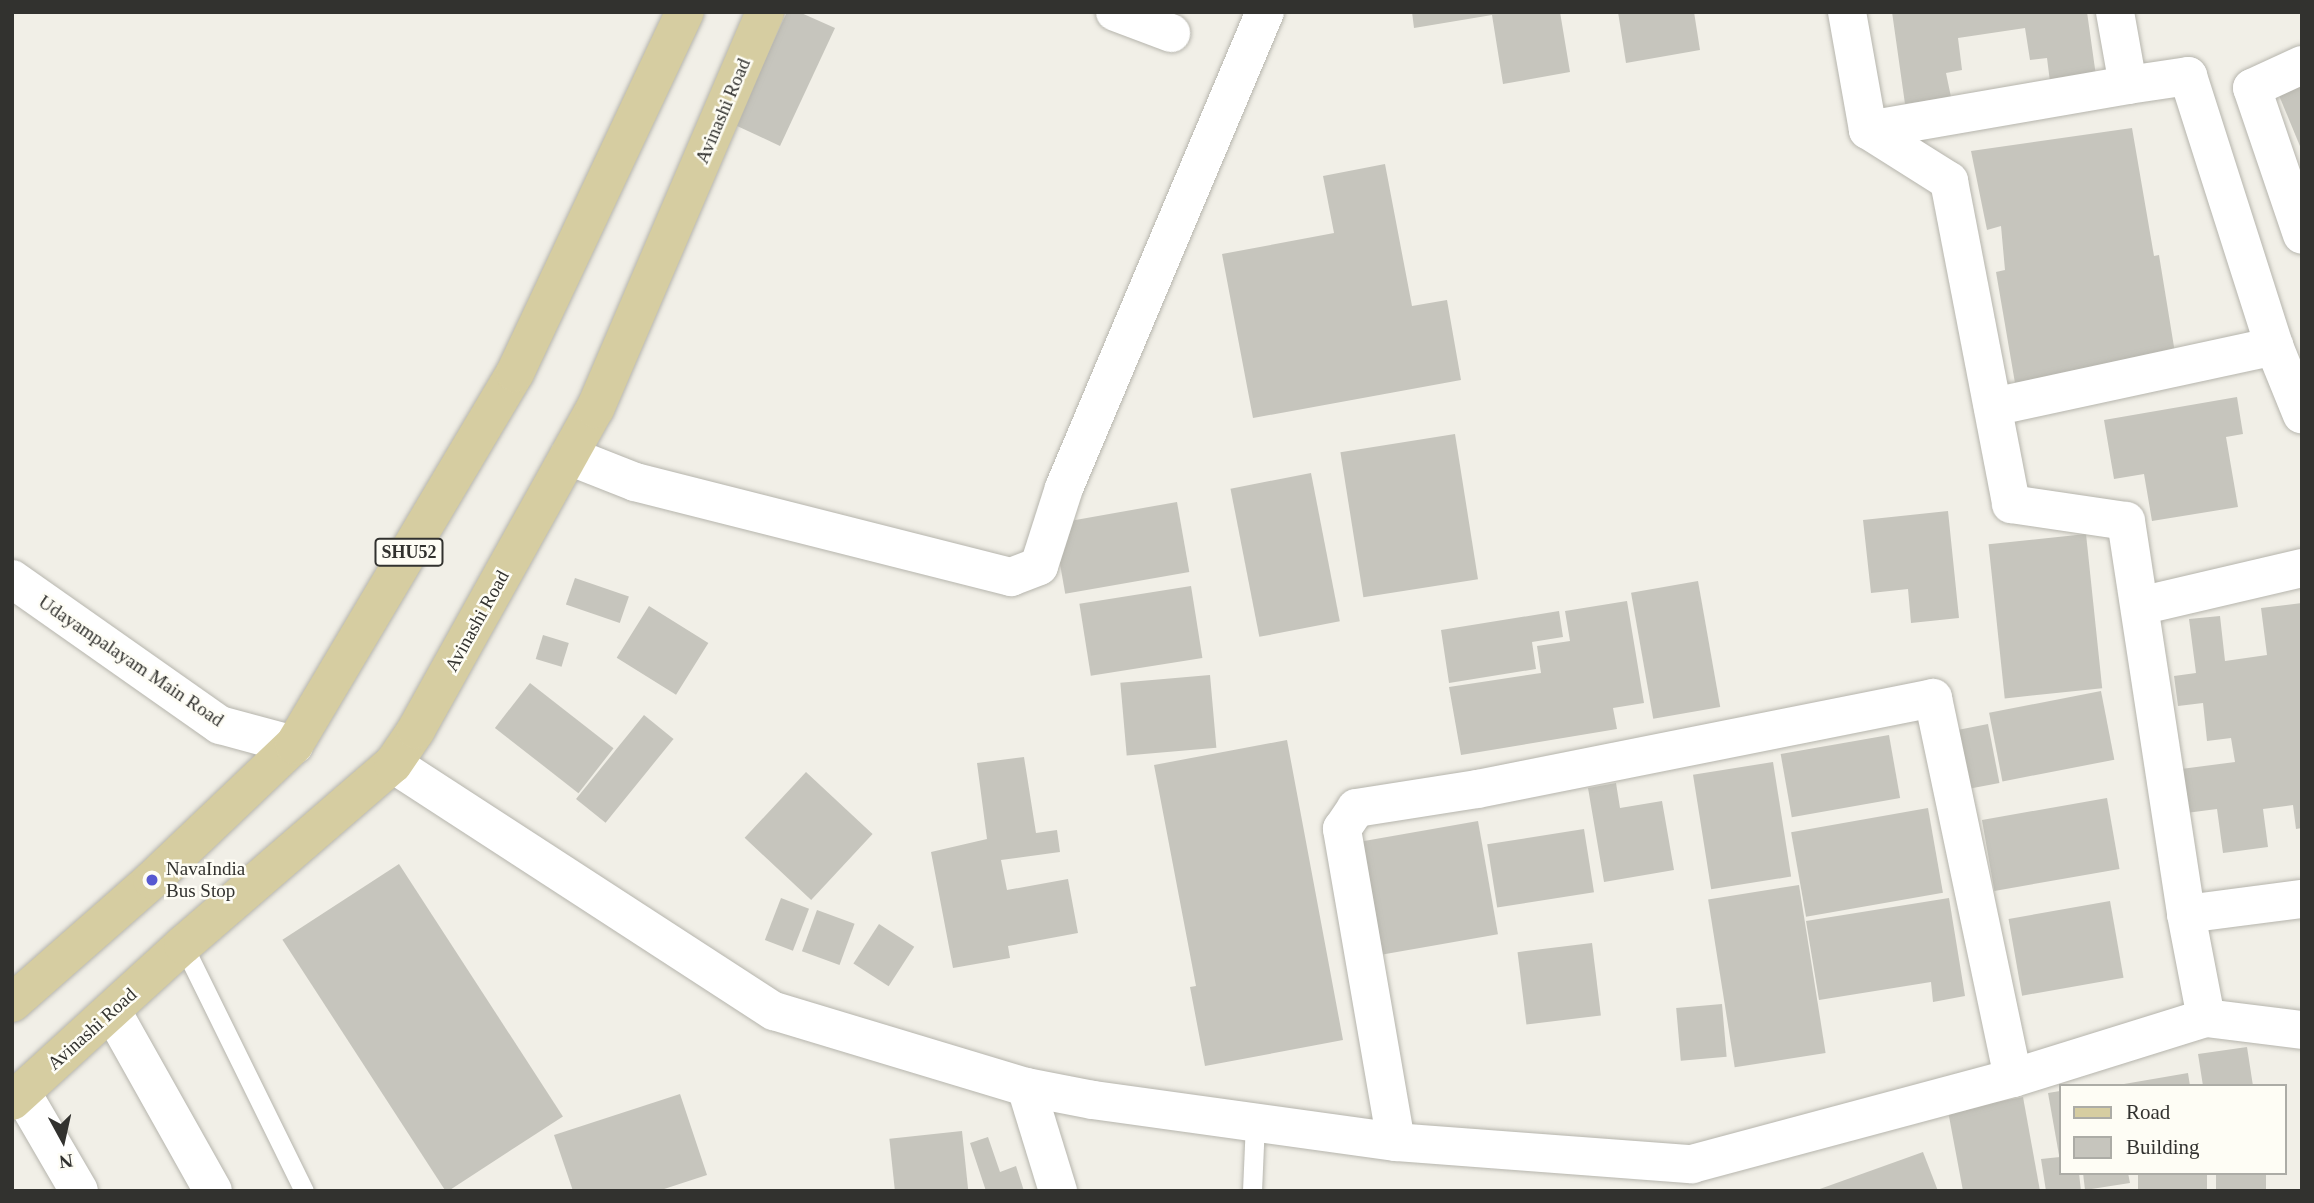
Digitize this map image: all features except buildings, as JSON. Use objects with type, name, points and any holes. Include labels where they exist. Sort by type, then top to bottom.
[{"type":"main road","name":"SHU52","points":[[12,1003],[152,880],[294,745],[515,373],[685,12]]},
{"type":"main road","name":"Avinashi Road","points":[[17,1097],[184,945],[393,764],[416,730],[595,409],[765,12]]},
{"type":"street","points":[[1115,12],[1171,33]]},
{"type":"street","points":[[569,456],[635,482],[1011,577],[1039,566],[1064,488],[1265,12]]},
{"type":"street","points":[[1847,12],[1868,130],[1949,181],[2011,504],[2126,521],[2186,914],[2206,1018]]},
{"type":"street","points":[[2115,12],[2128,85]]},
{"type":"street","points":[[2302,65],[2252,88],[2302,235]]},
{"type":"street","points":[[1868,130],[2188,76],[2274,346],[2302,415]]},
{"type":"street","points":[[1993,407],[2274,346]]},
{"type":"street","points":[[2140,606],[2302,568]]},
{"type":"street","name":"Udayampalayam Main Road","points":[[12,579],[220,725],[294,745]]},
{"type":"street","points":[[1395,1142],[1342,829],[1356,808],[1478,789],[1933,698],[2013,1079]]},
{"type":"street","points":[[393,764],[774,1011],[1026,1087],[1093,1100],[1255,1123],[1395,1142],[1692,1164],[2013,1079],[2206,1018],[2302,1030]]},
{"type":"street","points":[[2186,914],[2302,899]]},
{"type":"street","points":[[112,1011],[213,1191]]},
{"type":"street","points":[[1026,1087],[1058,1191]]},
{"type":"street","points":[[17,1097],[79,1191]]},
{"type":"lane","points":[[184,945],[304,1191]]},
{"type":"lane","points":[[1252,1191],[1255,1123]]},
{"type":"place","name":"NavaIndia Bus Stop","points":[[152,880]]}]
